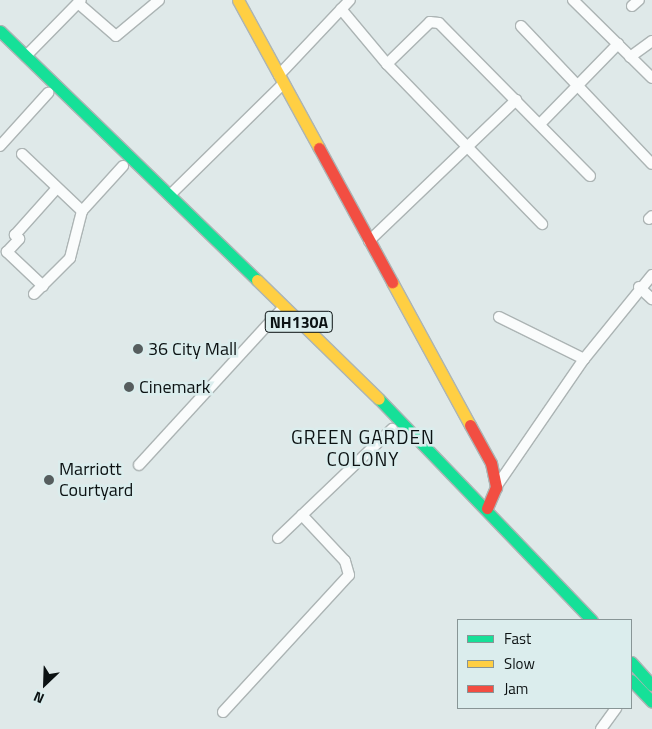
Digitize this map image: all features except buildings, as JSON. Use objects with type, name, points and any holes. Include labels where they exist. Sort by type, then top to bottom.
[{"type":"main road","points":[[238,0],[491,463],[496,487],[488,508]]},
{"type":"main road","name":"NH130A","points":[[0,31],[170,195],[575,619]]},
{"type":"main road","name":"NH130A","points":[[0,47],[127,170],[280,311],[488,508],[591,619]]},
{"type":"main road","points":[[127,170],[139,164]]},
{"type":"main road","points":[[632,663],[651,682]]},
{"type":"main road","points":[[632,683],[652,702]]},
{"type":"street","points":[[26,56],[80,2],[116,36],[159,0]]},
{"type":"street","points":[[170,195],[281,79],[350,0]]},
{"type":"street","points":[[573,0],[652,78]]},
{"type":"street","points":[[341,9],[387,64],[542,224]]},
{"type":"street","points":[[387,64],[430,22],[437,22],[590,176]]},
{"type":"street","points":[[521,26],[652,164]]},
{"type":"street","points":[[630,56],[652,41]]},
{"type":"street","points":[[540,124],[618,44]]},
{"type":"street","points":[[0,146],[48,93]]},
{"type":"street","points":[[369,241],[468,149],[516,100]]},
{"type":"street","points":[[22,154],[82,211]]},
{"type":"street","points":[[34,294],[70,258],[82,211],[127,170]]},
{"type":"street","points":[[43,286],[8,252],[19,239],[15,235],[57,188]]},
{"type":"street","points":[[496,487],[584,359],[639,287],[652,275]]},
{"type":"street","points":[[639,287],[652,300]]},
{"type":"street","points":[[139,465],[280,311]]},
{"type":"street","points":[[499,317],[584,359]]},
{"type":"street","points":[[278,538],[392,429]]},
{"type":"street","points":[[223,712],[349,574],[345,561],[302,515]]},
{"type":"street","points":[[601,729],[615,709]]},
{"type":"traffic: fast","points":[[0,31],[257,280]]},
{"type":"traffic: fast","points":[[379,399],[591,619]]},
{"type":"traffic: fast","points":[[632,663],[652,685]]},
{"type":"traffic: fast","points":[[632,681],[652,702]]},
{"type":"traffic: slow","points":[[238,0],[319,148]]},
{"type":"traffic: slow","points":[[257,280],[379,399]]},
{"type":"traffic: slow","points":[[392,282],[470,425]]},
{"type":"traffic: jam","points":[[319,148],[392,282]]},
{"type":"traffic: jam","points":[[470,425],[491,463],[496,487],[487,508]]},
{"type":"place","name":"36 City Mall","points":[[138,349]]},
{"type":"place","name":"Cinemark","points":[[129,387]]},
{"type":"place","name":"Marriott Courtyard","points":[[49,480]]},
{"type":"district","name":"GREEN GARDEN COLONY","points":[[363,448]]}]
